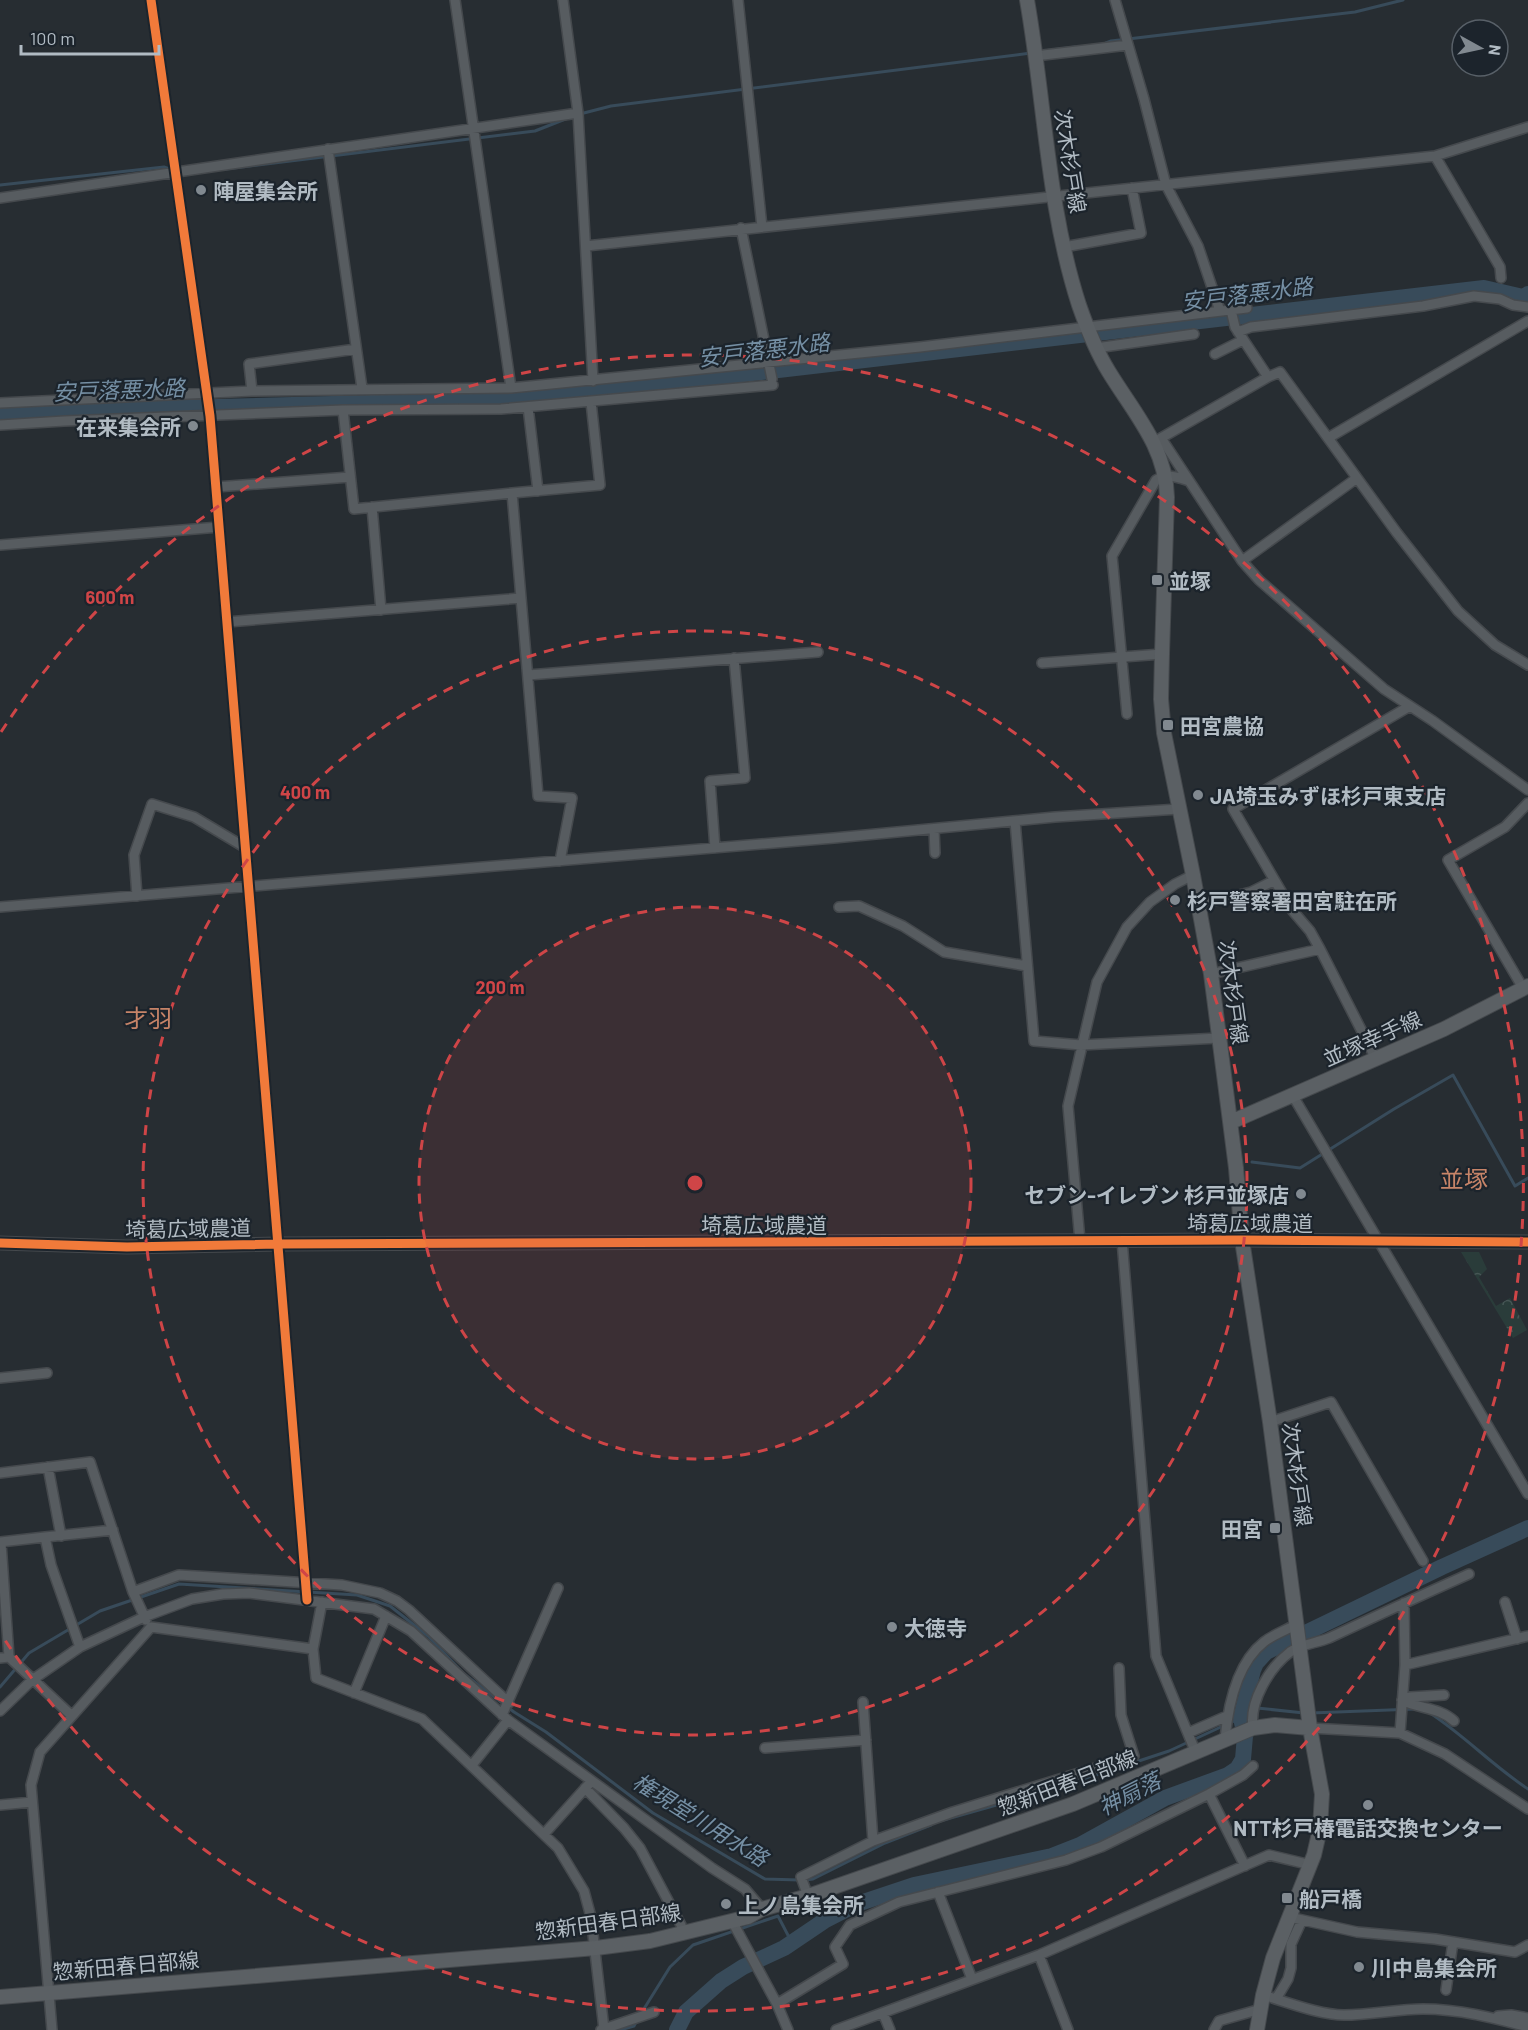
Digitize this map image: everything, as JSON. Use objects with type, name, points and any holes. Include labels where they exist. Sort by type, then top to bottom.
[{"type":"main road","name":"次木杉戸線","points":[[1027,0],[1040,108],[1054,196],[1075,292],[1096,348],[1107,370],[1157,440],[1165,476],[1167,498],[1161,699],[1164,733],[1194,875],[1211,974],[1231,1122],[1242,1240],[1270,1422],[1300,1647]]},
{"type":"main road","name":"並塚幸手線","points":[[1231,1122],[1444,1029],[1526,987]]},
{"type":"main road","points":[[1257,2030],[1265,2004],[1273,1958],[1295,1919],[1317,1844],[1322,1802],[1300,1647]]},
{"type":"main road","points":[[1253,1728],[1275,1725],[1311,1728]]},
{"type":"main road","name":"惣新田春日部線","points":[[0,1997],[596,1948],[683,1934],[748,1917],[762,1910],[1073,1804],[1253,1728]]},
{"type":"street","points":[[153,0],[175,173],[210,414],[307,1600]]},
{"type":"street","points":[[455,0],[511,388]]},
{"type":"street","points":[[563,0],[579,113],[593,381]]},
{"type":"street","points":[[738,0],[762,227]]},
{"type":"street","points":[[1115,0],[1166,184],[1198,246],[1220,311]]},
{"type":"street","points":[[1035,56],[1128,45]]},
{"type":"street","points":[[0,198],[579,113]]},
{"type":"street","points":[[586,246],[1435,156],[1528,127]]},
{"type":"street","points":[[328,149],[362,388]]},
{"type":"street","points":[[1435,156],[1500,267],[1501,278]]},
{"type":"street","points":[[1064,247],[1141,233],[1132,188]]},
{"type":"street","points":[[0,425],[210,414],[501,409],[591,402],[772,382],[741,228]]},
{"type":"street","points":[[1215,354],[1239,333],[1251,327],[1423,306],[1473,296],[1500,299],[1513,305],[1528,307]]},
{"type":"street","points":[[0,403],[208,396],[252,391],[511,388],[769,364],[1247,308]]},
{"type":"street","points":[[1231,310],[1239,333],[1268,377]]},
{"type":"street","points":[[1328,438],[1528,321]]},
{"type":"street","points":[[1096,348],[1130,341],[1194,334]]},
{"type":"street","points":[[252,391],[249,364],[356,349]]},
{"type":"street","points":[[1528,665],[1495,645],[1458,611],[1397,533],[1280,372],[1157,440],[1189,481],[1242,561],[1259,580],[1384,689],[1528,790]]},
{"type":"street","points":[[343,410],[354,509],[600,485],[591,402]]},
{"type":"street","points":[[528,407],[538,491]]},
{"type":"street","points":[[1126,714],[1112,556],[1156,480],[1165,476],[1189,481]]},
{"type":"street","points":[[216,487],[350,477]]},
{"type":"street","points":[[1242,561],[1357,478]]},
{"type":"street","points":[[512,493],[538,796],[572,798],[561,861]]},
{"type":"street","points":[[372,507],[381,610]]},
{"type":"street","points":[[0,545],[219,527]]},
{"type":"street","points":[[227,622],[521,598]]},
{"type":"street","points":[[528,675],[818,652]]},
{"type":"street","points":[[1042,663],[1162,654]]},
{"type":"street","points":[[715,848],[710,781],[745,778],[734,658]]},
{"type":"street","points":[[1376,1059],[1310,931],[1292,910],[1233,809],[1410,706]]},
{"type":"street","points":[[1526,987],[1448,860],[1505,826],[1528,802]]},
{"type":"street","points":[[137,896],[134,855],[152,804],[194,817],[246,848]]},
{"type":"street","points":[[0,907],[715,848],[1055,817],[1179,809]]},
{"type":"street","points":[[1015,821],[1034,1041],[1081,1045],[1220,1038]]},
{"type":"street","points":[[934,829],[935,853]]},
{"type":"street","points":[[1080,1241],[1068,1106],[1097,982],[1127,927],[1150,902],[1175,884],[1194,875]]},
{"type":"street","points":[[1199,906],[1251,891],[1274,880]]},
{"type":"street","points":[[839,907],[859,906],[903,926],[944,952],[1027,966]]},
{"type":"street","points":[[1211,974],[1320,949]]},
{"type":"street","points":[[1293,1096],[1528,1494]]},
{"type":"street","points":[[1122,1240],[1156,1656],[1196,1753]]},
{"type":"street","name":"埼葛広域農道","points":[[0,1243],[127,1247],[278,1244],[1122,1240],[1528,1242]]},
{"type":"street","points":[[0,1378],[47,1373]]},
{"type":"street","points":[[1270,1422],[1331,1402],[1423,1561]]},
{"type":"street","points":[[0,1473],[90,1462],[133,1592],[151,1628]]},
{"type":"street","points":[[48,1467],[61,1536]]},
{"type":"street","points":[[72,1716],[5,1658],[0,1542],[113,1530]]},
{"type":"street","points":[[45,1537],[51,1565],[80,1647]]},
{"type":"street","points":[[1253,1728],[1252,1718],[1265,1683],[1284,1657],[1293,1650],[1322,1641],[1469,1574]]},
{"type":"street","points":[[133,1592],[179,1575],[342,1585],[380,1593],[409,1610],[509,1703]]},
{"type":"street","points":[[472,1765],[505,1718],[509,1703],[558,1588]]},
{"type":"street","points":[[0,1711],[32,1680],[80,1647],[144,1617],[192,1599],[249,1593],[374,1609],[411,1631],[505,1718],[712,1868],[745,1889],[762,1910]]},
{"type":"street","points":[[374,1609],[380,1593]]},
{"type":"street","points":[[322,1602],[313,1649],[316,1678],[422,1719],[545,1833],[558,1848],[584,1891],[596,1948],[603,2029],[654,2012]]},
{"type":"street","points":[[1505,1602],[1517,1639]]},
{"type":"street","points":[[1400,1733],[1405,1665],[1404,1604]]},
{"type":"street","points":[[354,1693],[386,1616]]},
{"type":"street","points":[[1226,1739],[1227,1716],[1242,1672],[1255,1651],[1270,1638],[1297,1624]]},
{"type":"street","points":[[151,1628],[313,1649]]},
{"type":"street","points":[[52,2030],[31,1785],[40,1752],[151,1628]]},
{"type":"street","points":[[1405,1665],[1528,1636]]},
{"type":"street","points":[[808,1896],[801,1877],[873,1841],[953,1812],[1134,1756],[1120,1715],[1119,1668]]},
{"type":"street","points":[[1402,1700],[1410,1696],[1444,1695]]},
{"type":"street","points":[[1402,1700],[1437,1710],[1454,1721]]},
{"type":"street","points":[[863,1702],[873,1841]]},
{"type":"street","points":[[1188,1733],[1227,1716]]},
{"type":"street","points":[[1311,1728],[1400,1733],[1445,1754],[1528,1809]]},
{"type":"street","points":[[765,1748],[866,1740]]},
{"type":"street","points":[[777,2004],[843,1964],[835,1947],[850,1925],[898,1902],[1066,1860],[1101,1847],[1209,1794],[1243,1775],[1253,1766]]},
{"type":"street","points":[[545,1833],[592,1780]]},
{"type":"street","points":[[585,1788],[640,1848],[683,1934]]},
{"type":"street","points":[[1209,1794],[1245,1866]]},
{"type":"street","points":[[0,1805],[32,1802]]},
{"type":"street","points":[[836,2030],[1039,1955],[1269,1856],[1311,1865]]},
{"type":"street","points":[[938,1892],[972,1979]]},
{"type":"street","points":[[1214,2030],[1219,2021],[1265,2004],[1288,1979],[1295,1919],[1357,1932],[1453,1942],[1515,1952],[1528,1945]]},
{"type":"street","points":[[732,1921],[777,2004],[788,2030]]},
{"type":"street","points":[[1446,1989],[1453,1942]]},
{"type":"street","points":[[1039,1955],[1068,2030]]},
{"type":"street","points":[[1265,2004],[1343,2015],[1422,2009],[1444,2010],[1489,2017],[1528,2027]]},
{"type":"street","points":[[883,2013],[890,2030]]},
{"type":"street","points":[[1489,2017],[1511,2015],[1528,2018]]},
{"type":"green space","points":[[1461,1252],[1479,1252],[1487,1269],[1479,1277],[1496,1306],[1510,1298],[1527,1330],[1513,1338]]},
{"type":"waterway","points":[[1106,43],[1355,12],[1403,0]]},
{"type":"waterway","points":[[1043,51],[1075,47]]},
{"type":"waterway","points":[[580,114],[611,106],[1031,53]]},
{"type":"waterway","points":[[226,169],[535,131],[568,118]]},
{"type":"waterway","points":[[0,185],[164,167],[172,170]]},
{"type":"waterway","name":"安戸落悪水路","points":[[0,415],[65,411],[486,400],[702,379],[1484,288],[1523,297],[1528,294]]},
{"type":"waterway","points":[[1510,293],[1517,304]]},
{"type":"waterway","points":[[1252,1162],[1300,1168],[1453,1075],[1515,1186],[1528,1178]]},
{"type":"waterway","name":"神扇落","points":[[677,2030],[686,2012],[721,1981],[743,1967],[784,1948],[824,1921],[857,1904],[914,1885],[1052,1856],[1080,1845],[1165,1798],[1228,1775],[1237,1769],[1243,1759],[1245,1736],[1241,1718],[1253,1670],[1266,1652],[1528,1528]]},
{"type":"waterway","name":"権現堂川用水路","points":[[0,1687],[29,1653],[100,1611],[179,1584],[357,1595],[390,1606],[428,1636],[464,1674],[514,1712],[546,1732],[653,1813],[765,1879],[799,1880]]},
{"type":"waterway","name":"権現堂川用水路","points":[[1257,1708],[1304,1713]]},
{"type":"waterway","name":"権現堂川用水路","points":[[1311,1713],[1415,1709]]},
{"type":"waterway","name":"権現堂川用水路","points":[[1229,1723],[1241,1718],[1251,1710]]},
{"type":"waterway","name":"権現堂川用水路","points":[[1430,1713],[1528,1789]]},
{"type":"waterway","name":"権現堂川用水路","points":[[940,1821],[1057,1788],[1169,1751],[1223,1726]]},
{"type":"waterway","name":"権現堂川用水路","points":[[805,1880],[813,1879],[885,1843],[931,1825]]},
{"type":"waterway","points":[[642,2012],[670,1967],[693,1945],[778,1916],[792,1943]]},
{"type":"waterway","points":[[620,2030],[634,2026],[637,2020]]},
{"type":"cycle path","points":[[151,0],[210,416],[307,1600]]},
{"type":"cycle path","points":[[0,1243],[127,1247],[278,1244],[1242,1240],[1528,1242]]},
{"type":"place","name":"陣屋集会所","points":[[201,190]]},
{"type":"place","name":"在来集会所","points":[[193,426]]},
{"type":"place","name":"並塚","points":[[1157,580]]},
{"type":"place","name":"田宮農協","points":[[1168,725]]},
{"type":"place","name":"JA埼玉みずほ杉戸東支店","points":[[1198,795]]},
{"type":"place","name":"杉戸警察署田宮駐在所","points":[[1175,900]]},
{"type":"place","name":"セブン-イレブン 杉戸並塚店","points":[[1301,1194]]},
{"type":"place","name":"田宮","points":[[1275,1528]]},
{"type":"place","name":"大徳寺","points":[[892,1627]]},
{"type":"place","name":"NTT杉戸椿電話交換センター","points":[[1368,1805]]},
{"type":"place","name":"船戸橋","points":[[1287,1898]]},
{"type":"place","name":"上ノ島集会所","points":[[726,1904]]},
{"type":"place","name":"川中島集会所","points":[[1359,1967]]},
{"type":"district","name":"才羽","points":[[148,1017]]},
{"type":"district","name":"並塚","points":[[1464,1178]]}]
